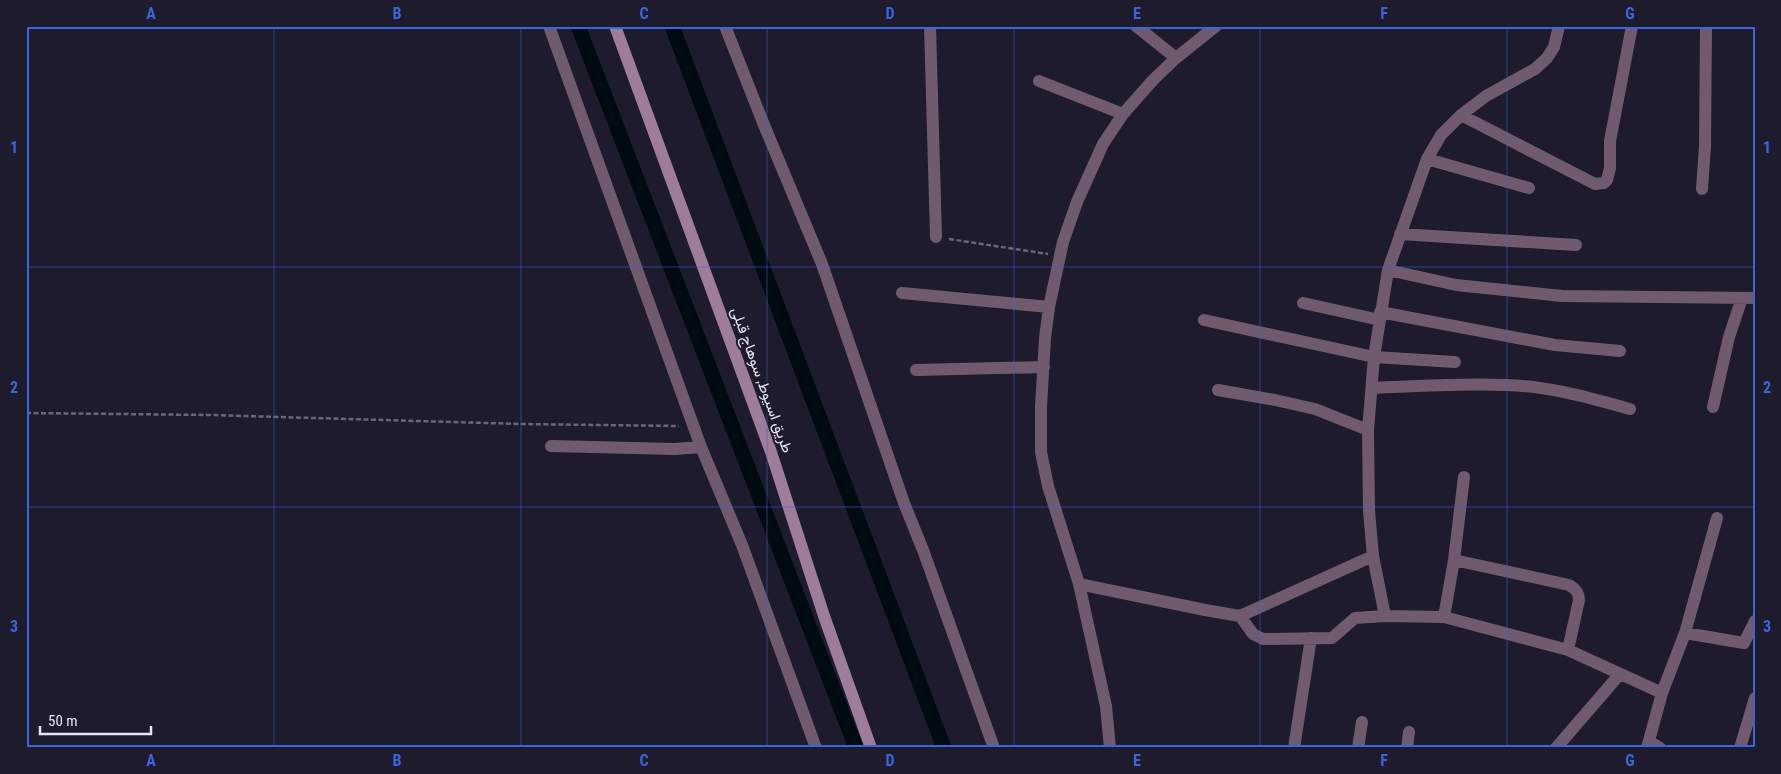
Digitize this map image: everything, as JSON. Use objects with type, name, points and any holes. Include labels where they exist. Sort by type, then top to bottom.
[{"type":"main road","name":"طريق اسيوط, سوهاج قبلى","points":[[616,26],[771,452],[824,616],[871,748]]},
{"type":"street","points":[[549,26],[701,447],[742,545],[816,748]]},
{"type":"street","points":[[725,26],[753,99],[822,264],[904,503],[923,550],[994,748]]},
{"type":"street","points":[[930,26],[936,237]]},
{"type":"street","points":[[1136,26],[1176,58]]},
{"type":"street","points":[[1110,748],[1106,706],[1080,584],[1048,486],[1041,452],[1044,367],[1049,306],[1059,256],[1077,202],[1103,144],[1122,114],[1176,58],[1216,26]]},
{"type":"street","points":[[1385,616],[1373,556],[1369,511],[1368,430],[1374,357],[1388,270],[1427,159],[1441,135],[1461,115],[1486,96],[1534,69],[1547,58],[1554,47],[1559,26]]},
{"type":"street","points":[[1461,115],[1596,184],[1604,183],[1607,180],[1610,168],[1610,141],[1632,26]]},
{"type":"street","points":[[1702,189],[1705,146],[1706,26]]},
{"type":"street","points":[[1038,81],[1122,114]]},
{"type":"street","points":[[1427,159],[1530,188]]},
{"type":"street","points":[[1400,234],[1576,245]]},
{"type":"street","points":[[1388,270],[1456,285],[1562,296],[1748,298],[1729,337],[1713,407]]},
{"type":"street","points":[[902,293],[1049,306]]},
{"type":"street","points":[[1303,303],[1555,345],[1620,351]]},
{"type":"street","points":[[1204,320],[1374,357],[1455,362]]},
{"type":"street","points":[[916,370],[1044,367]]},
{"type":"street","points":[[1372,388],[1507,385],[1544,389],[1630,409]]},
{"type":"street","points":[[1218,390],[1315,409],[1368,430]]},
{"type":"street","points":[[551,446],[675,449],[701,447]]},
{"type":"street","points":[[1444,617],[1454,560],[1464,476]]},
{"type":"street","points":[[1652,745],[1662,693],[1685,633],[1717,518]]},
{"type":"street","points":[[1080,584],[1240,616],[1373,556]]},
{"type":"street","points":[[1454,560],[1569,585],[1574,588],[1579,594],[1579,600],[1568,650]]},
{"type":"street","points":[[1240,616],[1253,634],[1263,639],[1332,638],[1354,618],[1385,616],[1444,617],[1568,650],[1662,693]]},
{"type":"street","points":[[1685,633],[1744,644],[1755,621]]},
{"type":"street","points":[[1294,748],[1312,638]]},
{"type":"street","points":[[1556,748],[1620,674]]},
{"type":"street","points":[[1740,748],[1755,698]]},
{"type":"street","points":[[1358,748],[1362,722]]},
{"type":"street","points":[[1407,748],[1410,732]]},
{"type":"path","points":[[936,237],[1059,256]]},
{"type":"path","points":[[26,413],[210,415],[540,425],[693,425]]},
{"type":"waterway","points":[[578,26],[856,748]]},
{"type":"waterway","points":[[672,26],[944,748]]}]
